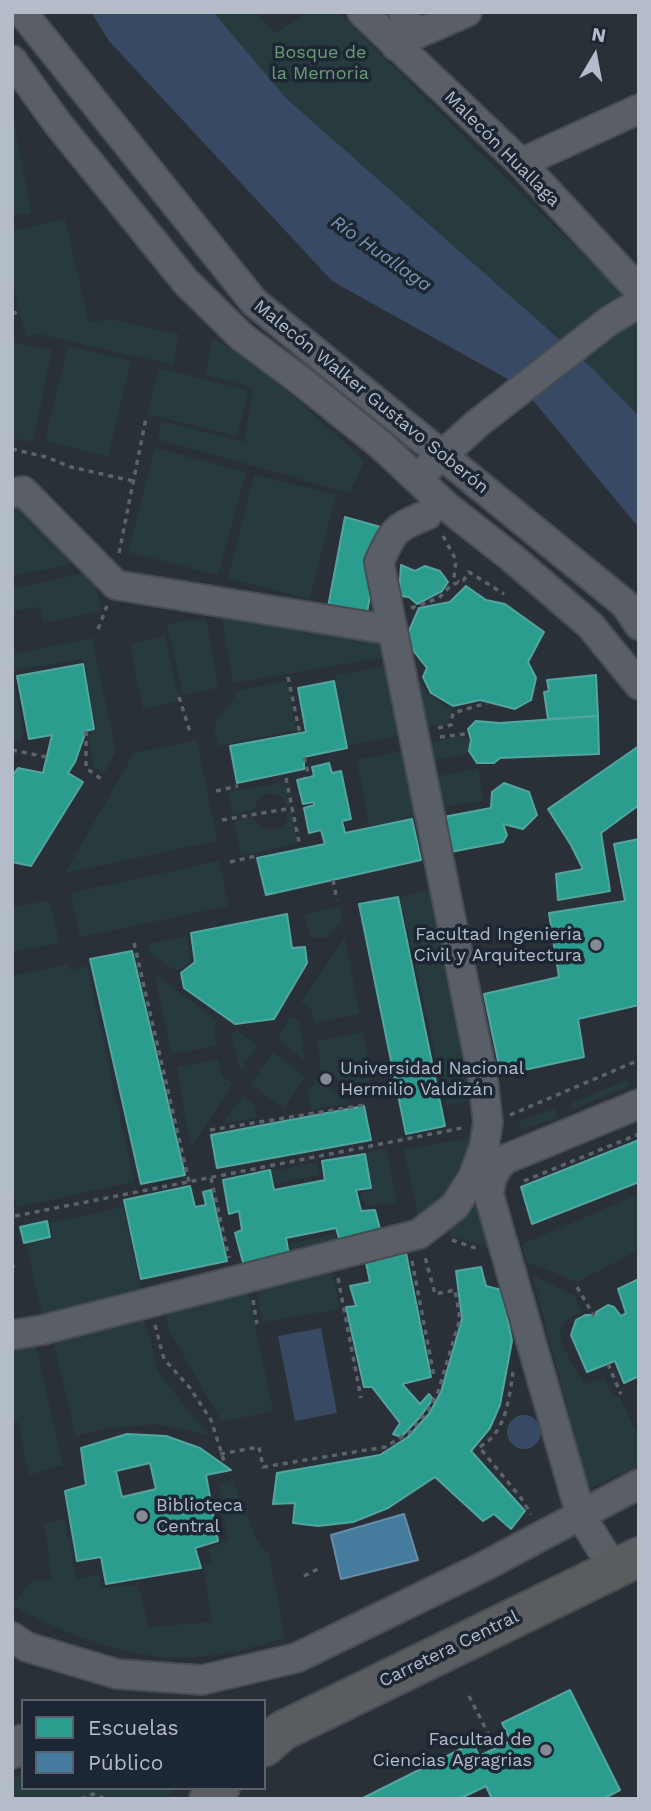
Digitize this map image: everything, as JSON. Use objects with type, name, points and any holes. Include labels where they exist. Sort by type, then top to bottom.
[{"type":"highway","name":"Carretera Central","points":[[269,1742],[626,1563]]},
{"type":"street","name":"Malecón Walker Gustavo Soberón","points":[[22,12],[254,303],[432,464],[625,604],[639,625]]},
{"type":"street","name":"Malecón Huallaga","points":[[362,12],[404,31],[639,290]]},
{"type":"street","points":[[404,31],[467,12]]},
{"type":"street","points":[[12,61],[58,124],[186,282],[242,337],[381,446],[446,506],[590,625],[639,685]]},
{"type":"street","points":[[521,163],[639,108]]},
{"type":"street","points":[[432,464],[478,423],[609,321],[639,303]]},
{"type":"street","points":[[12,493],[23,491],[116,585],[393,638]]},
{"type":"street","points":[[12,1335],[333,1256],[422,1239],[455,1206],[473,1177],[484,1148],[488,1123],[484,1079],[379,562],[393,532],[402,525],[427,515]]},
{"type":"street","points":[[626,1563],[581,1516],[489,1195],[493,1174],[506,1159],[639,1104]]},
{"type":"street","points":[[12,1637],[27,1647],[117,1674],[202,1680],[296,1658],[483,1567],[639,1484]]},
{"type":"path","points":[[12,314],[20,311]]},
{"type":"path","points":[[113,581],[146,418]]},
{"type":"path","points":[[12,449],[46,457],[71,467],[133,481]]},
{"type":"path","points":[[427,515],[437,524],[456,560],[454,578],[459,582]]},
{"type":"path","points":[[393,638],[403,640],[411,608],[439,598],[452,585],[463,581],[469,572],[504,594]]},
{"type":"path","points":[[288,677],[300,734]]},
{"type":"path","points":[[179,697],[190,732]]},
{"type":"path","points":[[412,732],[451,725],[453,713],[487,703]]},
{"type":"path","points":[[86,731],[86,768],[104,781]]},
{"type":"path","points":[[12,750],[46,757]]},
{"type":"path","points":[[304,757],[309,777]]},
{"type":"path","points":[[286,778],[300,847]]},
{"type":"path","points":[[216,791],[238,786]]},
{"type":"path","points":[[222,820],[292,808]]},
{"type":"path","points":[[230,862],[256,856]]},
{"type":"path","points":[[333,880],[337,901]]},
{"type":"path","points":[[134,943],[189,1182]]},
{"type":"path","points":[[15,1216],[488,1123],[551,1099],[580,1083],[639,1060]]},
{"type":"path","points":[[210,1130],[365,1105]]},
{"type":"path","points":[[489,1195],[639,1134]]},
{"type":"path","points":[[211,1178],[234,1281]]},
{"type":"path","points":[[422,1239],[509,1259]]},
{"type":"path","points":[[422,1239],[410,1254],[434,1376]]},
{"type":"path","points":[[220,1454],[259,1447],[264,1467],[385,1447],[410,1432],[435,1400],[460,1318],[455,1290],[435,1294],[422,1239]]},
{"type":"path","points":[[333,1256],[361,1398]]},
{"type":"path","points":[[12,1264],[14,1270]]},
{"type":"path","points":[[577,1287],[594,1316]]},
{"type":"path","points":[[148,1303],[164,1359],[190,1388],[211,1420],[224,1461]]},
{"type":"path","points":[[608,1364],[621,1394]]},
{"type":"path","points":[[514,1366],[507,1407],[498,1430],[480,1447],[529,1508],[533,1517]]},
{"type":"path","points":[[304,1576],[320,1568]]},
{"type":"path","points":[[469,1696],[495,1747]]},
{"type":"path","points":[[81,1799],[96,1790]]},
{"type":"path","points":[[93,1794],[105,1799]]},
{"type":"green space","name":"Bosque de la Memoria","points":[[213,12],[256,12],[274,33],[310,12],[338,12],[639,310],[639,416],[593,369],[287,99]]},
{"type":"green space","points":[[12,110],[31,213],[12,216]]},
{"type":"green space","points":[[65,219],[89,323],[109,319],[179,334],[174,365],[38,334],[26,337],[12,278],[12,231]]},
{"type":"green space","points":[[213,338],[273,379],[364,461],[350,493],[157,439],[162,421],[244,442],[253,388],[205,375]]},
{"type":"green space","points":[[12,342],[52,350],[33,442],[12,438]]},
{"type":"green space","points":[[68,346],[131,361],[108,457],[45,441]]},
{"type":"green space","points":[[159,368],[249,390],[237,436],[147,414]]},
{"type":"green space","points":[[155,448],[246,472],[218,575],[128,552]]},
{"type":"green space","points":[[254,475],[336,495],[310,599],[228,578]]},
{"type":"green space","points":[[12,498],[85,561],[12,576]]},
{"type":"green space","points":[[92,571],[102,611],[44,623],[39,607],[12,611],[12,589]]},
{"type":"green space","points":[[221,615],[381,640],[386,657],[233,683]]},
{"type":"green space","points":[[206,618],[218,688],[183,695],[167,624]]},
{"type":"green space","points":[[165,636],[179,701],[143,709],[130,644]]},
{"type":"green space","points":[[92,638],[116,752],[104,773],[93,766],[88,735],[97,730],[83,659],[14,670],[22,740],[12,739],[12,654]]},
{"type":"green space","points":[[392,665],[405,735],[348,745],[335,675]]},
{"type":"green space","points":[[420,679],[428,694],[451,709],[449,724],[422,727],[413,688]]},
{"type":"green space","points":[[287,681],[296,730],[218,746],[214,726],[239,690]]},
{"type":"green space","points":[[464,736],[470,740],[467,754],[431,761],[429,743]]},
{"type":"green space","points":[[197,740],[217,841],[65,873],[134,753]]},
{"type":"green space","points":[[409,750],[421,816],[369,826],[357,760]]},
{"type":"green space","points":[[479,768],[483,801],[440,807],[434,777]]},
{"type":"green space","points":[[285,782],[290,806],[286,806],[282,796],[265,793],[257,800],[254,810],[232,814],[228,792]]},
{"type":"green space","points":[[288,812],[292,812],[297,838],[295,844],[241,856],[234,822],[252,817],[259,825],[275,829],[285,825]]},
{"type":"green space","points":[[219,861],[229,906],[80,937],[71,893]]},
{"type":"green space","points":[[437,886],[471,1100],[447,1106],[400,897]]},
{"type":"green space","points":[[49,900],[60,942],[12,952],[12,908]]},
{"type":"green space","points":[[339,906],[342,920],[329,937],[311,937],[304,915]]},
{"type":"green space","points":[[186,936],[191,962],[176,971],[150,953],[148,944]]},
{"type":"green space","points":[[345,936],[359,1014],[314,1023],[311,1008],[301,1002]]},
{"type":"green space","points":[[68,964],[70,970],[87,966],[134,1182],[17,1207],[12,1184],[12,976]]},
{"type":"green space","points":[[154,973],[217,1021],[213,1031],[217,1046],[172,1054]]},
{"type":"green space","points":[[290,1017],[299,1020],[305,1061],[278,1038]]},
{"type":"green space","points":[[237,1031],[258,1045],[240,1071],[231,1034]]},
{"type":"green space","points":[[363,1032],[373,1101],[319,1068],[321,1062],[316,1041]]},
{"type":"green space","points":[[273,1052],[305,1077],[284,1109],[251,1084]]},
{"type":"green space","points":[[218,1059],[222,1077],[233,1083],[191,1148],[177,1067]]},
{"type":"green space","points":[[627,1080],[630,1086],[573,1109],[571,1103]]},
{"type":"green space","points":[[316,1081],[351,1103],[312,1110],[307,1093]]},
{"type":"green space","points":[[244,1095],[255,1106],[256,1118],[222,1124]]},
{"type":"green space","points":[[555,1108],[557,1118],[521,1129],[519,1121]]},
{"type":"green space","points":[[480,1136],[472,1164],[444,1198],[419,1221],[404,1150]]},
{"type":"green space","points":[[386,1148],[397,1202],[367,1206],[360,1193],[372,1190],[365,1153]]},
{"type":"green space","points":[[317,1162],[319,1175],[276,1184],[272,1171]]},
{"type":"green space","points":[[639,1194],[639,1250],[577,1282],[527,1262],[522,1244]]},
{"type":"green space","points":[[474,1196],[483,1197],[494,1250],[443,1232]]},
{"type":"green space","points":[[123,1207],[142,1293],[42,1314],[26,1244],[53,1238],[50,1223]]},
{"type":"green space","points":[[334,1234],[338,1247],[293,1256],[290,1244]]},
{"type":"green space","points":[[332,1272],[340,1309],[263,1322],[256,1289]]},
{"type":"green space","points":[[532,1275],[575,1296],[582,1312],[567,1320],[561,1330],[567,1354],[584,1384],[604,1377],[613,1397],[620,1397],[639,1439],[639,1466],[589,1489]]},
{"type":"green space","points":[[248,1291],[273,1411],[222,1422],[169,1330],[165,1308]]},
{"type":"green space","points":[[142,1310],[158,1371],[187,1410],[211,1436],[158,1424],[102,1429],[76,1436],[51,1333]]},
{"type":"green space","points":[[34,1338],[63,1465],[29,1475],[18,1422],[12,1419],[12,1342]]},
{"type":"green space","points":[[232,1479],[257,1541],[269,1554],[285,1638],[220,1654],[186,1658],[153,1656],[80,1637],[12,1605],[34,1579],[52,1581],[44,1524],[65,1519],[76,1579],[99,1574],[101,1588],[138,1585],[149,1627],[212,1622],[203,1565],[213,1563],[208,1549],[228,1541],[219,1484]]},
{"type":"green space","points":[[21,1775],[21,1790],[173,1790],[165,1799],[12,1799],[12,1778]]},
{"type":"water","name":"Río Huallaga","points":[[91,12],[213,12],[287,99],[593,369],[639,416],[639,528],[522,387],[332,281],[109,41]]},
{"type":"water","points":[[321,1328],[337,1413],[295,1421],[278,1336]]},
{"type":"water","points":[[524,1415],[536,1420],[541,1432],[536,1444],[524,1449],[512,1444],[507,1432],[512,1420]]},
{"type":"building: Escuelas","points":[[345,517],[384,528],[366,617],[328,607]]},
{"type":"building: Escuelas","points":[[401,565],[415,571],[425,566],[440,571],[448,582],[442,591],[417,604],[409,597],[399,596]]},
{"type":"building: Escuelas","points":[[466,586],[486,600],[505,604],[544,632],[528,662],[536,678],[531,700],[515,709],[480,700],[453,706],[431,693],[423,677],[427,668],[405,640],[419,608],[450,602]]},
{"type":"building: Escuelas","points":[[83,664],[94,729],[86,731],[75,762],[68,773],[83,782],[31,866],[12,862],[12,776],[18,768],[43,773],[52,735],[29,739],[17,676]]},
{"type":"building: Escuelas","points":[[596,675],[598,716],[548,719],[544,692],[549,691],[547,680]]},
{"type":"building: Escuelas","points":[[334,681],[347,748],[304,757],[304,769],[237,783],[230,746],[306,732],[298,688]]},
{"type":"building: Escuelas","points":[[598,716],[599,754],[500,758],[494,763],[477,763],[469,751],[471,740],[468,729],[476,721],[500,723]]},
{"type":"building: Escuelas","points":[[639,746],[639,805],[601,833],[610,891],[558,900],[556,874],[583,869],[548,809]]},
{"type":"building: Escuelas","points":[[329,763],[332,773],[341,771],[351,819],[342,821],[345,833],[412,819],[421,860],[266,895],[257,858],[325,844],[321,830],[309,833],[304,808],[314,805],[314,802],[303,804],[297,780],[314,776],[312,767]]},
{"type":"building: Escuelas","points":[[504,783],[529,792],[537,815],[523,829],[503,824],[507,835],[503,842],[445,853],[438,818],[491,808],[492,792]]},
{"type":"building: Escuelas","name":"Facultad Ingenieria Civil y Arquitectura","points":[[639,839],[639,1005],[578,1019],[584,1057],[501,1075],[484,994],[559,977],[549,913],[625,901],[614,844]]},
{"type":"building: Escuelas","points":[[398,897],[445,1126],[406,1134],[359,904]]},
{"type":"building: Escuelas","points":[[287,914],[292,948],[305,947],[307,963],[274,1019],[235,1024],[184,988],[181,973],[195,962],[191,933]]},
{"type":"building: Escuelas","points":[[132,951],[185,1175],[141,1184],[90,959]]},
{"type":"building: Escuelas","points":[[364,1106],[371,1140],[217,1168],[211,1135]]},
{"type":"building: Escuelas","points":[[639,1140],[639,1182],[532,1224],[521,1187]]},
{"type":"building: Escuelas","points":[[365,1154],[371,1188],[356,1190],[361,1211],[375,1210],[382,1236],[341,1245],[336,1228],[286,1238],[289,1255],[244,1266],[235,1233],[242,1230],[239,1211],[229,1214],[223,1180],[270,1170],[274,1190],[325,1180],[322,1161]]},
{"type":"building: Escuelas","points":[[190,1186],[195,1207],[206,1205],[203,1192],[211,1190],[227,1261],[141,1279],[124,1200]]},
{"type":"building: Escuelas","points":[[47,1221],[50,1237],[24,1243],[20,1227]]},
{"type":"building: Escuelas","points":[[406,1253],[431,1377],[402,1384],[420,1404],[429,1394],[433,1399],[401,1437],[393,1434],[400,1423],[372,1387],[364,1387],[346,1307],[356,1306],[350,1286],[370,1282],[366,1263]]},
{"type":"building: Escuelas","points":[[481,1267],[486,1286],[502,1290],[512,1341],[500,1405],[490,1428],[471,1451],[525,1511],[511,1529],[494,1514],[483,1521],[435,1477],[388,1508],[353,1522],[318,1526],[293,1523],[295,1503],[273,1504],[277,1473],[380,1455],[408,1437],[429,1414],[441,1392],[462,1319],[456,1271]]},
{"type":"building: Escuelas","points":[[639,1279],[639,1376],[624,1383],[615,1361],[587,1372],[571,1335],[576,1320],[585,1315],[597,1315],[596,1312],[608,1305],[614,1307],[621,1316],[626,1313],[618,1289]]},
{"type":"building: Escuelas","points":[[127,1434],[166,1436],[200,1448],[231,1470],[206,1475],[218,1541],[195,1548],[201,1568],[106,1584],[101,1557],[77,1561],[65,1491],[86,1485],[81,1448]],"holes":[[[150,1463],[156,1489],[122,1497],[116,1471]]]},
{"type":"building: Escuelas","name":"Facultad de Ciencias Agragrias","points":[[570,1690],[620,1790],[603,1799],[492,1799],[486,1786],[459,1799],[361,1799],[473,1743],[479,1756],[511,1741],[502,1723]]},
{"type":"building: Público","points":[[404,1514],[418,1560],[341,1579],[331,1535]]},
{"type":"place","name":"Facultad Ingenieria Civil y Arquitectura","points":[[596,945]]},
{"type":"place","name":"Universidad Nacional Hermilio Valdizán","points":[[326,1079]]},
{"type":"place","name":"Biblioteca Central","points":[[142,1516]]},
{"type":"place","name":"Facultad de Ciencias Agragrias","points":[[546,1750]]}]
